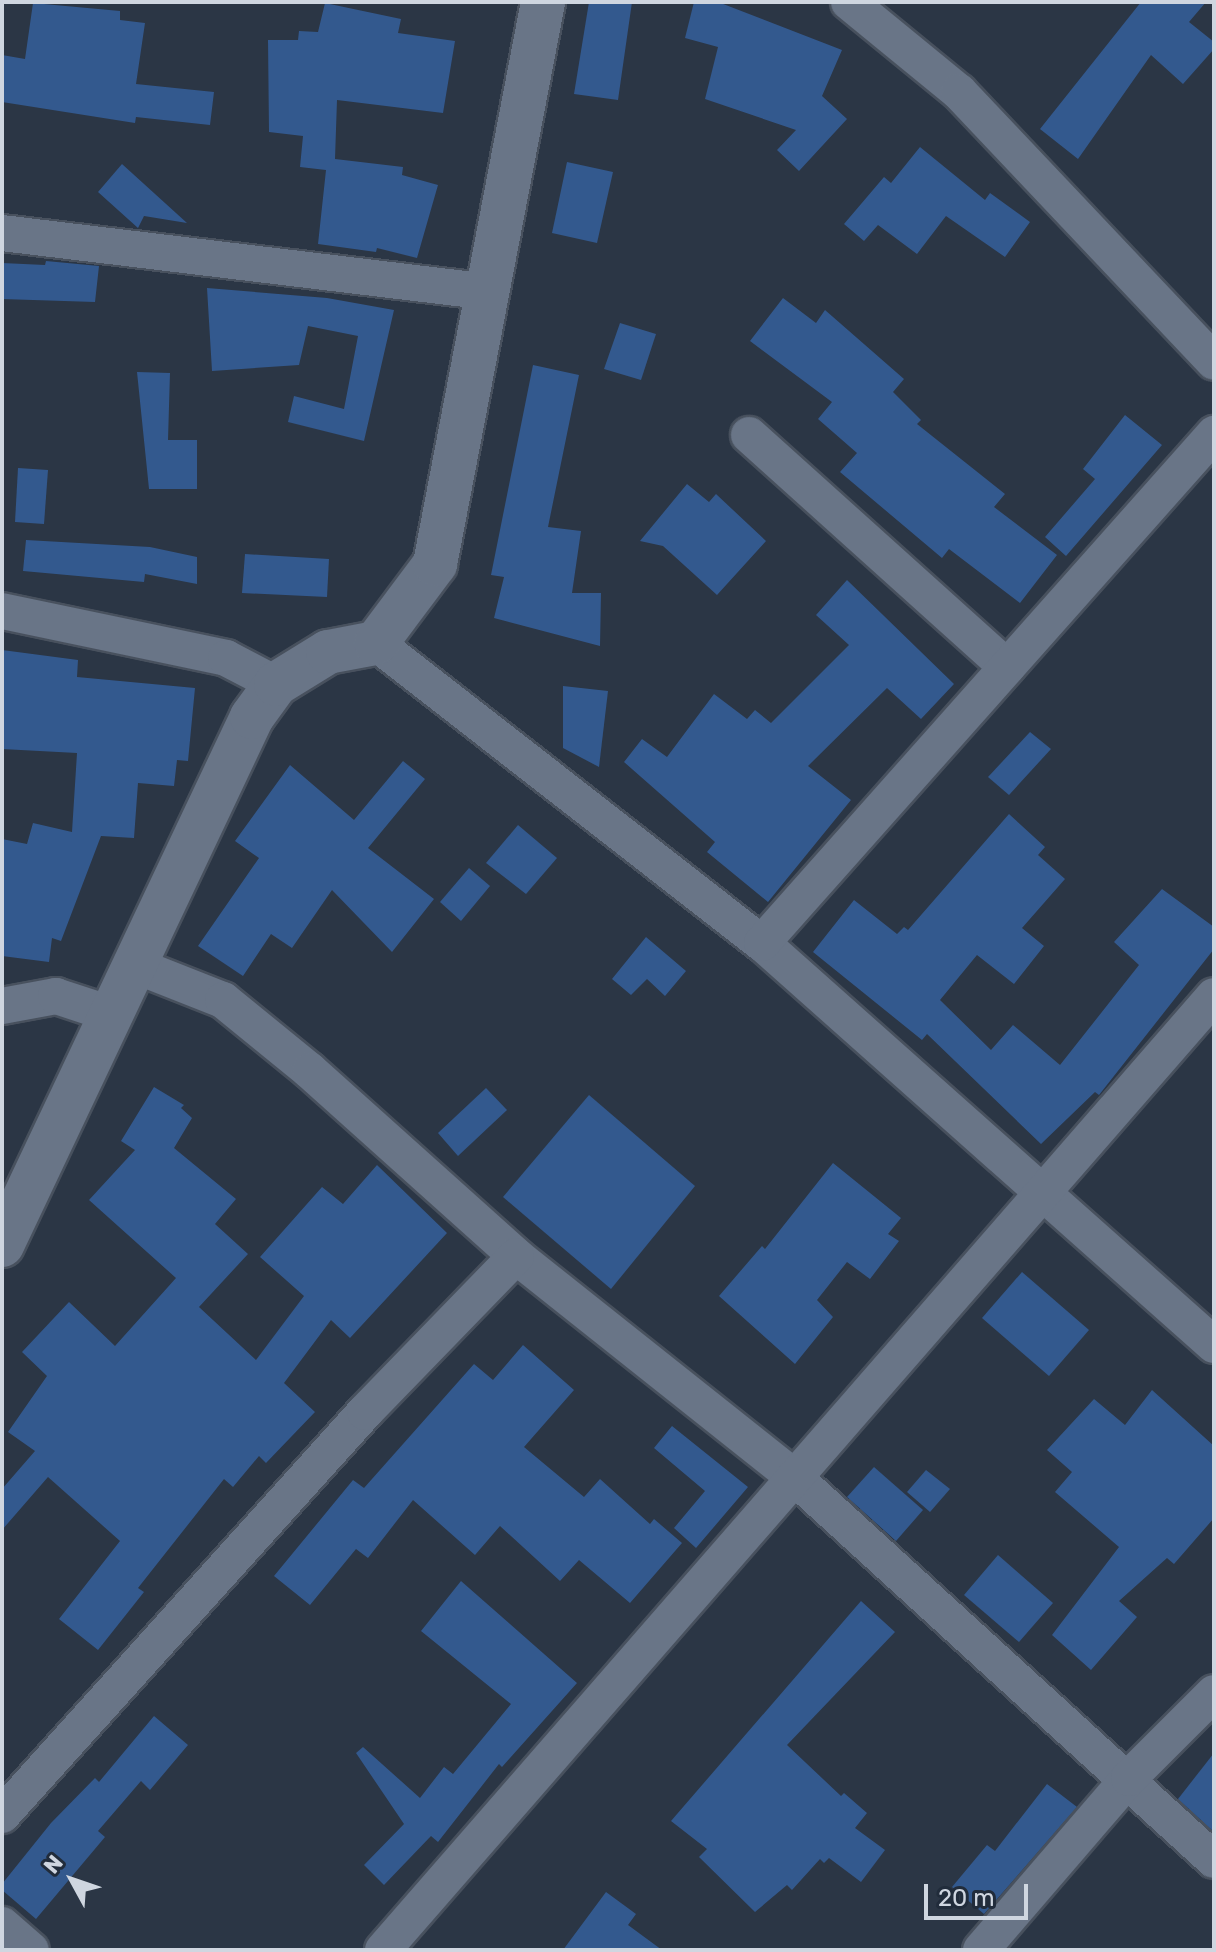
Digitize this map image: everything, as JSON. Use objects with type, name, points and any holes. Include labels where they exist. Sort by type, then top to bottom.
[{"type":"street","points":[[2,1245],[252,717],[276,684],[328,652],[376,643],[435,564],[543,2]]},
{"type":"street","points":[[849,2],[959,92],[1214,362]]},
{"type":"street","points":[[2,233],[487,292]]},
{"type":"street","points":[[762,943],[1214,434]]},
{"type":"street","points":[[749,435],[1007,667]]},
{"type":"street","points":[[2,611],[226,658],[276,684]]},
{"type":"street","points":[[376,643],[762,943],[1214,1345]]},
{"type":"street","points":[[134,965],[223,1000],[516,1256],[794,1477],[1129,1778],[1214,1860]]},
{"type":"street","points":[[2,1006],[56,996],[111,1014]]},
{"type":"street","points":[[383,1950],[1214,996]]},
{"type":"street","points":[[2,1815],[365,1412],[516,1256]]},
{"type":"street","points":[[981,1950],[1129,1778],[1214,1693]]},
{"type":"street","points":[[2,1925],[31,1950]]},
{"type":"building","points":[[589,2],[632,2],[618,100],[574,94]]},
{"type":"building","points":[[694,2],[718,2],[842,50],[822,96],[847,119],[799,171],[777,150],[796,130],[705,99],[718,47],[685,38]]},
{"type":"building","points":[[1141,2],[1206,2],[1189,22],[1214,42],[1214,49],[1183,84],[1151,55],[1078,159],[1040,129]]},
{"type":"building","points":[[33,3],[120,11],[120,20],[145,23],[136,84],[214,92],[210,125],[136,117],[135,123],[2,102],[2,55],[25,59]]},
{"type":"building","points":[[325,3],[401,19],[398,33],[455,41],[443,113],[337,100],[335,159],[403,167],[402,175],[438,185],[417,258],[377,248],[376,252],[318,244],[326,170],[300,167],[303,136],[269,132],[268,40],[298,40],[299,31],[318,32]]},
{"type":"building","points":[[920,147],[985,200],[990,193],[1030,222],[1005,257],[946,216],[917,254],[878,225],[864,241],[844,224],[884,177],[891,183]]},
{"type":"building","points":[[567,162],[613,172],[597,243],[552,233]]},
{"type":"building","points":[[122,164],[187,223],[144,216],[138,228],[98,192]]},
{"type":"building","points":[[46,261],[99,266],[95,302],[2,299],[2,263],[45,265]]},
{"type":"building","points":[[207,288],[327,298],[394,310],[364,441],[288,422],[294,396],[344,409],[358,336],[308,326],[299,365],[212,371]]},
{"type":"building","points":[[783,298],[816,323],[825,310],[904,379],[893,392],[921,420],[917,424],[1005,494],[994,507],[1057,555],[1020,603],[949,549],[942,558],[840,472],[857,453],[818,419],[832,402],[750,341]]},
{"type":"building","points":[[620,323],[656,334],[641,380],[604,369]]},
{"type":"building","points":[[533,365],[579,375],[548,527],[581,531],[572,593],[601,593],[600,646],[494,618],[504,577],[491,575]]},
{"type":"building","points":[[137,372],[170,373],[168,440],[197,440],[197,489],[149,489]]},
{"type":"building","points":[[1125,415],[1162,445],[1066,556],[1045,537],[1095,479],[1083,469]]},
{"type":"building","points":[[18,468],[48,470],[44,524],[15,522]]},
{"type":"building","points":[[687,484],[709,502],[716,494],[766,541],[717,595],[663,546],[640,541]]},
{"type":"building","points":[[26,540],[150,547],[197,557],[197,584],[145,574],[144,582],[23,571]]},
{"type":"building","points":[[245,554],[329,559],[327,597],[242,593]]},
{"type":"building","points":[[847,580],[954,684],[921,719],[887,688],[808,766],[851,800],[768,902],[707,852],[715,842],[624,762],[642,739],[667,757],[714,694],[747,719],[755,710],[771,723],[849,645],[816,615]]},
{"type":"building","points":[[2,650],[78,660],[77,677],[195,688],[188,761],[177,760],[174,786],[138,783],[134,838],[101,836],[61,941],[52,938],[49,962],[2,956],[2,839],[27,844],[33,823],[72,832],[77,753],[2,749]]},
{"type":"building","points":[[563,686],[608,691],[599,767],[563,748]]},
{"type":"building","points":[[1030,732],[1051,749],[1009,795],[988,777]]},
{"type":"building","points":[[403,761],[425,779],[368,848],[434,899],[392,952],[332,890],[292,948],[271,934],[243,976],[198,946],[259,858],[235,841],[290,765],[354,820]]},
{"type":"building","points":[[1009,814],[1045,847],[1038,855],[1065,879],[1022,928],[1044,946],[1014,984],[977,955],[940,1000],[991,1050],[1013,1025],[1060,1065],[1139,965],[1114,942],[1162,889],[1214,927],[1214,949],[1099,1095],[1095,1092],[1041,1144],[927,1034],[922,1040],[813,952],[854,900],[897,934],[904,927],[908,930]]},
{"type":"building","points":[[518,825],[557,858],[526,894],[486,863]]},
{"type":"building","points":[[469,868],[490,886],[461,921],[440,902]]},
{"type":"building","points":[[646,937],[686,971],[665,996],[647,979],[631,995],[612,979]]},
{"type":"building","points":[[154,1087],[184,1105],[181,1108],[192,1118],[174,1148],[236,1199],[215,1224],[248,1254],[199,1307],[256,1360],[304,1296],[260,1257],[322,1187],[343,1204],[377,1165],[447,1233],[350,1338],[331,1320],[284,1383],[315,1412],[266,1463],[259,1456],[233,1487],[224,1479],[138,1588],[144,1592],[98,1650],[59,1619],[120,1541],[48,1477],[2,1530],[2,1489],[35,1451],[8,1432],[47,1376],[22,1352],[69,1302],[115,1346],[176,1278],[89,1200],[135,1150],[121,1141]]},
{"type":"building","points":[[486,1088],[507,1110],[458,1156],[438,1133]]},
{"type":"building","points":[[589,1095],[695,1186],[611,1289],[503,1197]]},
{"type":"building","points":[[833,1163],[901,1218],[888,1234],[899,1241],[870,1279],[847,1262],[817,1300],[833,1317],[795,1364],[719,1296],[762,1246],[765,1249]]},
{"type":"building","points":[[1022,1272],[1089,1330],[1049,1376],[982,1318]]},
{"type":"building","points":[[523,1345],[574,1390],[524,1447],[584,1497],[600,1479],[650,1524],[654,1519],[682,1543],[630,1603],[579,1560],[560,1581],[500,1526],[475,1555],[413,1500],[368,1558],[356,1549],[310,1605],[274,1576],[353,1480],[364,1488],[474,1364],[493,1380]]},
{"type":"building","points":[[1152,1390],[1214,1446],[1214,1518],[1174,1564],[1167,1558],[1119,1601],[1137,1617],[1091,1670],[1052,1635],[1119,1547],[1055,1492],[1072,1472],[1047,1450],[1094,1399],[1125,1425]]},
{"type":"building","points":[[672,1426],[748,1487],[696,1548],[674,1528],[705,1491],[654,1448]]},
{"type":"building","points":[[874,1467],[923,1510],[896,1541],[847,1497]]},
{"type":"building","points":[[926,1470],[950,1489],[930,1512],[907,1492]]},
{"type":"building","points":[[998,1555],[1053,1603],[1019,1642],[964,1595]]},
{"type":"building","points":[[461,1581],[577,1683],[502,1767],[499,1764],[438,1842],[431,1836],[384,1885],[364,1865],[404,1824],[356,1753],[363,1747],[420,1798],[444,1767],[453,1774],[511,1704],[421,1631]]},
{"type":"building","points":[[861,1601],[895,1632],[787,1745],[841,1796],[844,1793],[867,1813],[855,1828],[885,1850],[861,1882],[829,1858],[824,1863],[820,1859],[792,1890],[787,1885],[755,1912],[699,1857],[707,1849],[671,1821]]},
{"type":"building","points":[[154,1716],[188,1745],[150,1790],[141,1781],[98,1831],[105,1837],[36,1919],[2,1890],[2,1884],[51,1823],[95,1778],[99,1782]]},
{"type":"building","points":[[1214,1753],[1214,1832],[1178,1799]]},
{"type":"building","points":[[1047,1784],[1077,1807],[984,1914],[952,1887],[987,1845],[995,1851]]},
{"type":"building","points":[[606,1892],[636,1914],[628,1925],[662,1950],[563,1950]]}]
